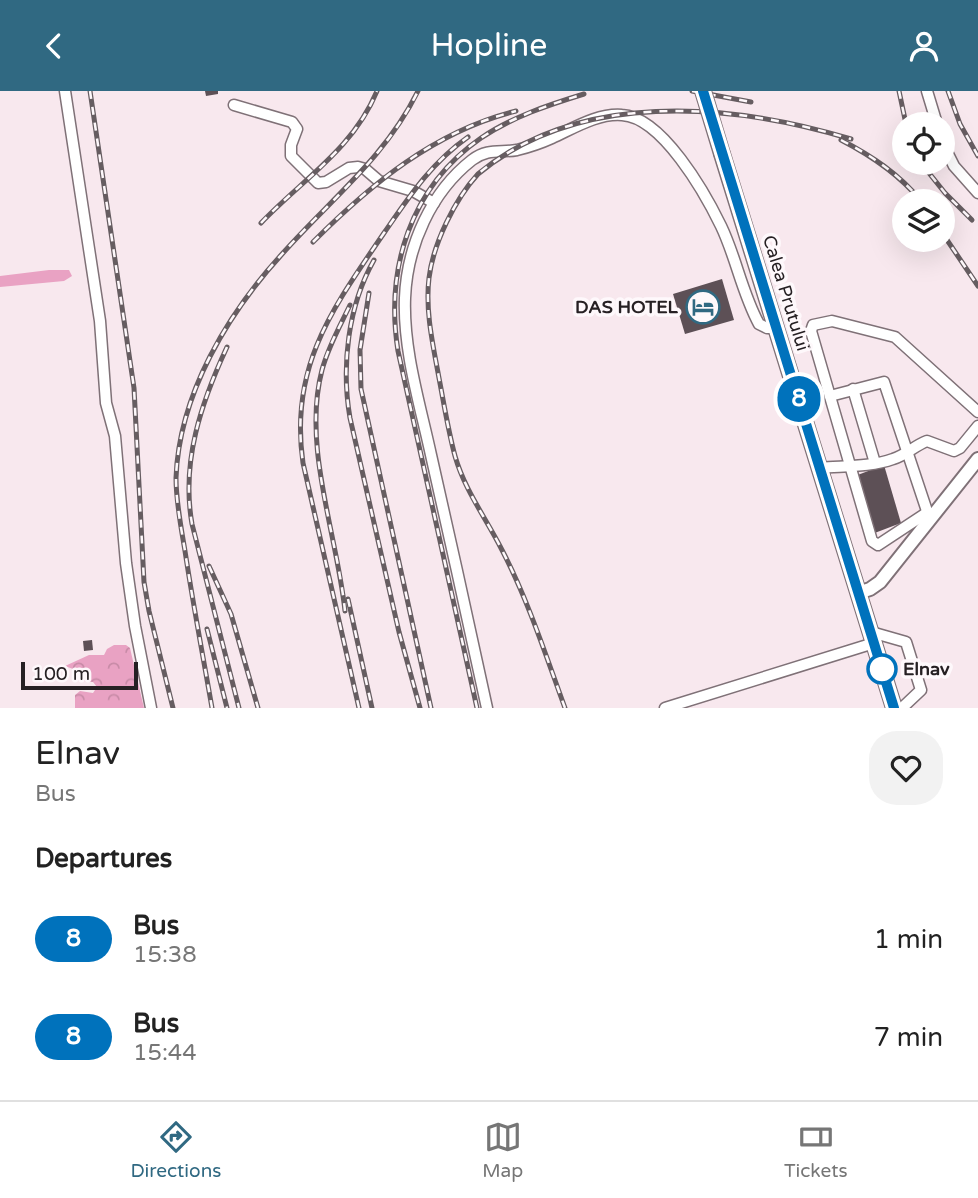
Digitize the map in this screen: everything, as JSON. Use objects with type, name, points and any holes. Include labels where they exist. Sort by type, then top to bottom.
[{"type":"highway","name":"Calea Prutului","points":[[703,91],[894,708]]},
{"type":"main road","points":[[858,593],[880,582],[929,515],[978,459]]},
{"type":"street","points":[[65,91],[100,321],[106,403],[117,452],[126,563],[151,708]]},
{"type":"street","points":[[927,91],[933,112]]},
{"type":"street","points":[[234,105],[292,122],[297,129],[291,145],[291,156],[318,183],[326,182],[349,168],[358,167],[392,187],[413,191],[434,202]]},
{"type":"street","points":[[487,708],[422,416],[405,322],[405,298],[411,260],[434,202],[456,175],[480,154],[539,144],[607,116],[620,114],[638,118],[662,137],[690,174],[721,226],[759,324],[776,328]]},
{"type":"street","points":[[955,167],[978,193]]},
{"type":"street","points":[[830,396],[884,382],[929,515],[878,545],[874,544],[850,466],[811,331],[813,325],[832,321],[895,337],[978,412]]},
{"type":"street","points":[[853,389],[875,463]]},
{"type":"street","points":[[821,468],[891,461],[927,441],[954,451],[960,448],[978,426]]},
{"type":"street","points":[[665,708],[873,638],[906,642],[921,690],[902,708]]},
{"type":"green space","points":[[69,270],[72,276],[64,281],[0,287],[0,276]]},
{"type":"green space","points":[[114,645],[126,645],[130,648],[144,708],[75,708],[75,695],[80,691],[93,693],[97,687],[93,682],[74,680],[73,669],[65,666],[89,655],[104,655],[107,649]]},
{"type":"building","points":[[205,91],[218,91],[218,94],[206,96]]},
{"type":"building","name":"DAS HOTEL","points":[[722,279],[734,320],[685,334],[673,294]]},
{"type":"building","points":[[884,465],[901,523],[872,534],[855,476]]},
{"type":"building","points":[[92,640],[93,650],[84,651],[83,641]]},
{"type":"railway","points":[[90,91],[134,388],[144,582],[173,708]]},
{"type":"railway","points":[[261,223],[341,147],[367,112],[377,91]]},
{"type":"railway","points":[[212,708],[177,496],[179,447],[186,416],[210,357],[244,302],[283,253],[356,177],[390,137],[418,91]]},
{"type":"railway","points":[[692,91],[751,102]]},
{"type":"railway","points":[[899,91],[903,112]]},
{"type":"railway","points":[[948,91],[960,124],[978,156]]},
{"type":"railway","points":[[477,708],[398,351],[395,290],[400,260],[420,205],[436,180],[457,158],[481,138],[505,124],[584,94]]},
{"type":"railway","points":[[313,242],[381,180],[406,162],[458,132],[516,111]]},
{"type":"railway","points":[[565,708],[520,588],[464,481],[453,446],[432,341],[428,303],[431,265],[446,223],[461,196],[478,174],[518,147],[561,128],[608,117],[656,111],[705,112],[804,126],[851,139]]},
{"type":"railway","points":[[359,708],[303,463],[300,428],[303,397],[309,367],[319,340],[348,287],[422,181],[443,158],[468,137]]},
{"type":"railway","points":[[841,140],[884,166],[910,189]]},
{"type":"railway","points":[[931,175],[972,220]]},
{"type":"railway","points":[[955,252],[978,286]]},
{"type":"railway","points":[[374,260],[365,278],[353,316],[347,357],[347,398],[399,632],[420,708]]},
{"type":"railway","points":[[369,293],[360,350],[361,389],[431,708]]},
{"type":"railway","points":[[345,611],[318,459],[316,429],[322,370],[350,305]]},
{"type":"railway","points":[[227,347],[209,390],[196,433],[191,456],[189,501],[192,524],[239,708]]},
{"type":"railway","points":[[209,566],[231,614],[258,708]]},
{"type":"railway","points":[[348,599],[372,708]]},
{"type":"railway","points":[[207,629],[227,708]]},
{"type":"bus line","name":"8","points":[[703,91],[894,708]]},
{"type":"place","name":"DAS HOTEL","points":[[703,307]]},
{"type":"place","name":"Elnav","points":[[882,669]]}]
